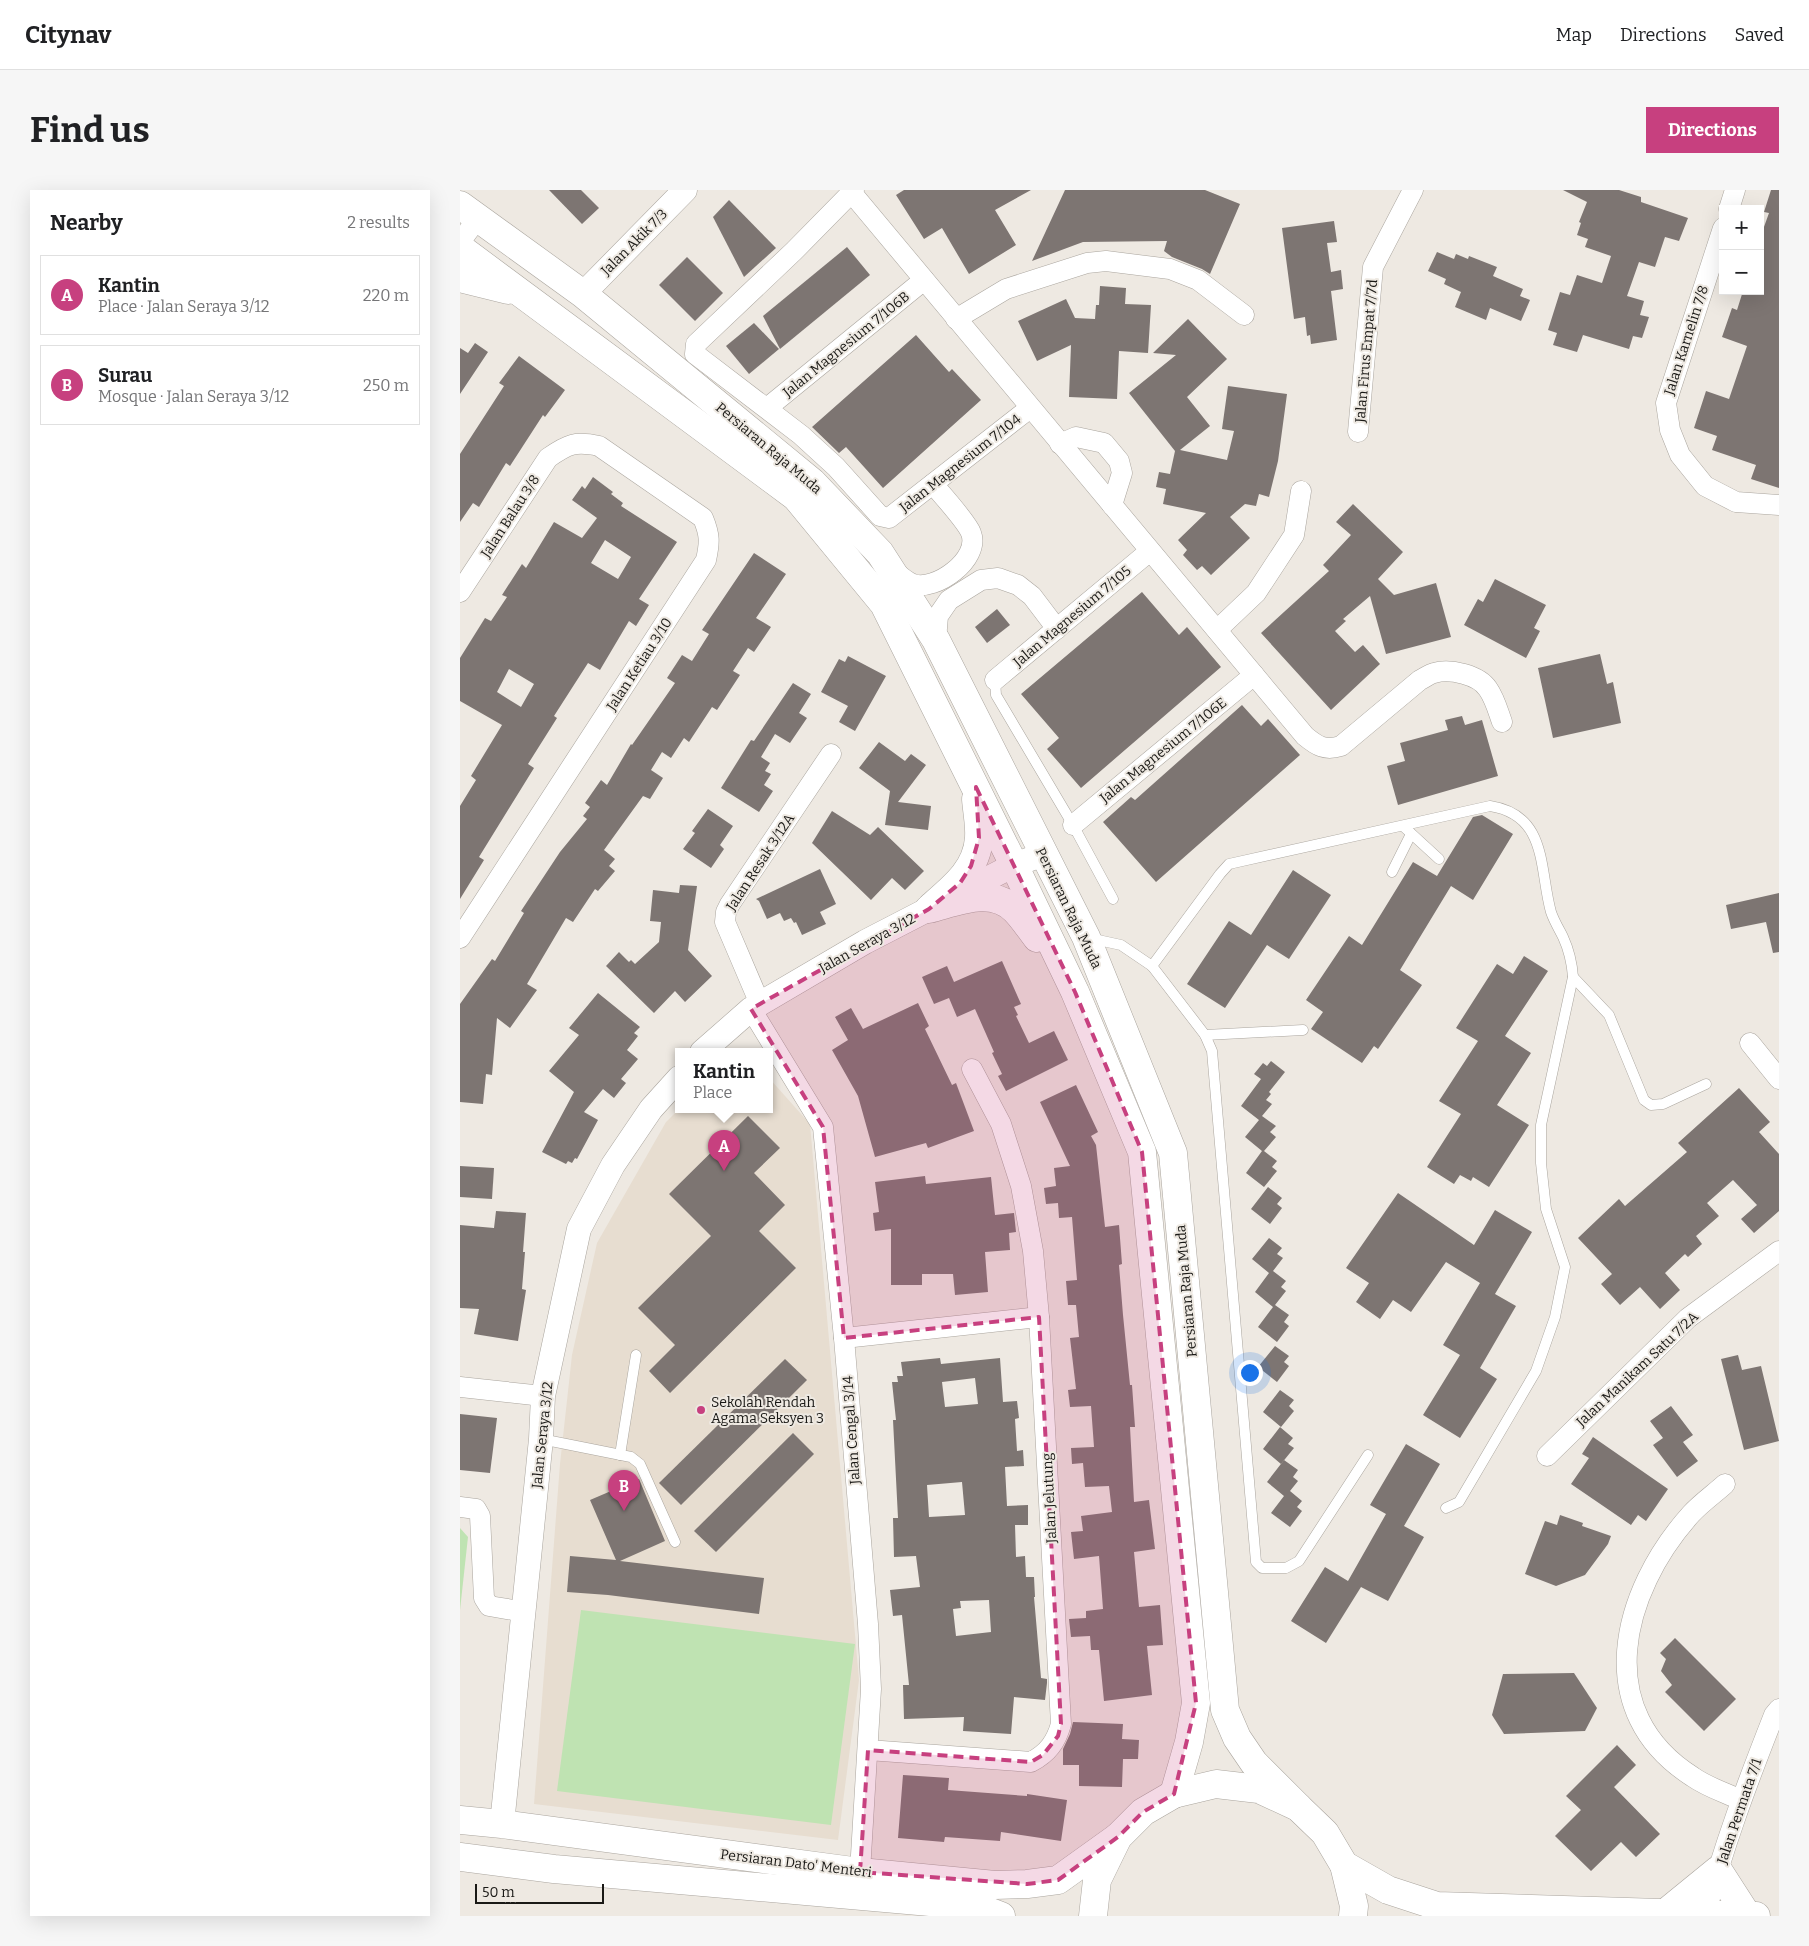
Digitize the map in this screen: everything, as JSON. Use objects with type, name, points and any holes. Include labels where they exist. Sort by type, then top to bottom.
[{"type":"main road","name":"Persiaran Raja Muda","points":[[469,211],[583,294],[812,482],[880,554],[936,640],[1086,937],[1172,1152],[1225,1710],[1237,1738],[1254,1763],[1325,1833],[1344,1865]]},
{"type":"main road","name":"Persiaran Raja Muda","points":[[460,248],[796,497],[884,604],[976,787],[1075,992],[1142,1152],[1196,1703],[1189,1742],[1174,1794]]},
{"type":"main road","points":[[460,278],[522,293]]},
{"type":"main road","points":[[929,909],[960,883],[971,866],[979,838],[976,787]]},
{"type":"main road","points":[[929,909],[975,897],[992,897],[1004,901],[1016,910],[1075,992]]},
{"type":"main road","points":[[1093,1916],[1097,1880],[1118,1837],[1143,1812],[1174,1794],[1216,1784],[1259,1789],[1298,1807]]},
{"type":"main road","name":"Persiaran Dato' Menteri","points":[[460,1820],[860,1872],[995,1885],[1028,1884],[1058,1880],[1118,1837]]},
{"type":"main road","points":[[502,1824],[503,1839],[508,1844],[545,1858],[554,1869]]},
{"type":"main road","name":"Persiaran Dato' Menteri","points":[[460,1857],[554,1869],[975,1906],[1001,1916]]},
{"type":"main road","points":[[1344,1865],[1388,1890],[1437,1906],[1752,1916]]},
{"type":"main road","points":[[1344,1865],[1354,1906],[1353,1916]]},
{"type":"main road","points":[[1664,1914],[1718,1870],[1752,1916]]},
{"type":"street","name":"Jalan Akik 7/3","points":[[583,294],[685,190]]},
{"type":"street","name":"Jalan Firus Empat 7/7d","points":[[1358,432],[1373,268],[1413,190]]},
{"type":"street","points":[[1730,205],[1735,190]]},
{"type":"street","points":[[767,408],[694,354],[696,344],[794,251],[853,191],[956,319],[1254,676],[1305,736],[1318,747],[1331,749],[1341,746],[1420,680],[1440,671],[1453,671],[1478,679],[1488,688],[1502,722]]},
{"type":"street","points":[[460,242],[469,211]]},
{"type":"street","name":"Jalan Karnelin 7/8","points":[[1719,240],[1666,402],[1670,430],[1680,455],[1704,486],[1736,502],[1779,505]]},
{"type":"street","points":[[956,319],[1006,289],[1087,263],[1106,261],[1170,269],[1198,280],[1244,315]]},
{"type":"street","name":"Jalan Magnesium 7/106B","points":[[767,408],[924,280]]},
{"type":"street","name":"Jalan Magnesium 7/104","points":[[767,408],[801,435],[836,467],[880,516],[889,518],[1030,408]]},
{"type":"street","points":[[1060,444],[1076,437],[1104,443],[1119,461],[1122,474],[1112,505]]},
{"type":"street","name":"Jalan Ketiau 3/10","points":[[460,938],[706,560],[710,543],[709,532],[703,518],[599,446],[582,442],[567,445]]},
{"type":"street","name":"Jalan Balau 3/8","points":[[460,592],[548,458],[567,445]]},
{"type":"street","points":[[888,567],[913,584],[928,585],[946,576],[968,559],[973,547],[971,534],[933,484]]},
{"type":"street","points":[[1217,630],[1256,593],[1294,535],[1301,491]]},
{"type":"street","name":"Jalan Magnesium 7/105","points":[[995,680],[1150,551]]},
{"type":"street","points":[[936,640],[938,616],[949,600],[981,580],[998,578],[1018,584],[1032,596],[1057,629]]},
{"type":"street","name":"Jalan Magnesium 7/106E","points":[[1073,825],[1254,676]]},
{"type":"street","name":"Jalan Resak 3/12A","points":[[756,1006],[725,922],[726,912],[831,754]]},
{"type":"street","name":"Jalan Seraya 3/12","points":[[707,1048],[756,1006],[865,942],[1014,865],[1044,854]]},
{"type":"street","name":"Jalan Cengal 3/14","points":[[756,1006],[824,1127],[868,1624],[871,1689],[860,1872]]},
{"type":"street","points":[[1750,1043],[1779,1079]]},
{"type":"street","name":"Jalan Jelutung","points":[[868,1750],[1031,1762],[1043,1755],[1052,1746],[1058,1736],[1061,1724],[1039,1317],[1033,1251],[1021,1186],[1001,1124],[972,1069]]},
{"type":"street","name":"Jalan Seraya 3/12","points":[[502,1824],[525,1612],[543,1396],[579,1229],[613,1165],[651,1109],[675,1082]]},
{"type":"street","name":"Jalan Manikam Satu 7/2A","points":[[1547,1456],[1688,1318],[1779,1251]]},
{"type":"street","points":[[844,1338],[1039,1317]]},
{"type":"street","points":[[460,1387],[543,1396]]},
{"type":"street","points":[[1725,1484],[1691,1514],[1659,1557],[1638,1596],[1627,1637],[1627,1683],[1641,1725],[1664,1754],[1693,1778],[1741,1800]]},
{"type":"street","points":[[460,1507],[476,1509],[480,1516],[486,1603],[490,1606],[525,1612]]},
{"type":"street","name":"Jalan Permata 7/1","points":[[1705,1916],[1741,1800],[1774,1715],[1779,1709]]},
{"type":"lane","points":[[995,680],[996,695],[1073,825],[1113,899]]},
{"type":"lane","points":[[1152,966],[1220,874],[1230,864],[1490,806],[1503,808],[1529,825],[1537,840],[1552,914],[1572,960],[1573,977],[1541,1125],[1541,1163],[1546,1209],[1565,1267],[1556,1317],[1536,1371],[1459,1502],[1446,1508]]},
{"type":"lane","points":[[1403,826],[1438,859]]},
{"type":"lane","points":[[1392,872],[1411,834]]},
{"type":"lane","points":[[1086,937],[1122,946],[1152,966],[1205,1035],[1212,1050],[1256,1562],[1262,1568],[1286,1568],[1299,1561],[1368,1455]]},
{"type":"lane","points":[[1573,977],[1609,1015],[1644,1100],[1651,1105],[1663,1104],[1706,1084]]},
{"type":"lane","points":[[1205,1035],[1303,1030]]},
{"type":"lane","points":[[620,1455],[636,1355]]},
{"type":"lane","points":[[541,1438],[631,1457],[640,1464],[675,1542]]},
{"type":"highlighted area","points":[[976,787],[1075,992],[1142,1152],[1196,1703],[1174,1794],[1143,1812],[1118,1837],[1058,1880],[1027,1884],[860,1872],[868,1750],[1031,1762],[1043,1755],[1058,1736],[1061,1724],[1039,1317],[844,1338],[823,1127],[751,1009],[929,909],[960,883],[971,866],[979,838]]},
{"type":"shaded area","name":"Sekolah Rendah Agama Seksyen 3","points":[[773,1082],[810,1124],[859,1680],[838,1840],[534,1804],[560,1464],[572,1355],[597,1243],[666,1122],[675,1113],[773,1113]]},
{"type":"green space","points":[[460,1528],[468,1537],[460,1610]]},
{"type":"green space","points":[[581,1610],[855,1644],[831,1825],[557,1791]]},
{"type":"building","points":[[549,190],[581,190],[599,208],[582,224]]},
{"type":"building","points":[[904,190],[1031,190],[995,210],[1016,245],[969,274],[942,228],[924,239],[896,195]]},
{"type":"building","points":[[1065,190],[1205,190],[1240,204],[1210,274],[1172,257],[1164,251],[1167,241],[1083,242],[1032,261]]},
{"type":"building","points":[[1563,190],[1619,190],[1641,197],[1641,202],[1688,218],[1679,241],[1665,237],[1655,267],[1639,262],[1627,296],[1644,301],[1640,315],[1649,317],[1642,338],[1633,336],[1629,349],[1583,335],[1577,352],[1553,345],[1557,333],[1548,330],[1560,292],[1570,295],[1577,275],[1602,283],[1611,256],[1585,247],[1588,239],[1577,235],[1581,223],[1579,222],[1587,202]]},
{"type":"building","points":[[1771,190],[1779,190],[1779,488],[1751,479],[1756,465],[1712,450],[1717,436],[1694,428],[1706,391],[1729,399],[1747,346],[1722,337],[1732,308],[1737,310],[1742,295],[1764,295],[1764,227],[1769,213],[1764,212]]},
{"type":"building","points":[[729,200],[776,248],[744,277],[713,217]]},
{"type":"building","points":[[1334,221],[1337,242],[1327,243],[1331,272],[1341,270],[1343,289],[1331,291],[1337,340],[1311,344],[1310,335],[1307,336],[1305,317],[1294,319],[1282,228]]},
{"type":"building","points":[[847,247],[870,275],[780,349],[763,316]]},
{"type":"building","points":[[1437,252],[1454,259],[1456,254],[1468,259],[1469,256],[1497,267],[1493,276],[1523,289],[1520,296],[1530,300],[1521,321],[1490,308],[1486,320],[1455,307],[1461,292],[1444,284],[1446,279],[1428,271]]},
{"type":"building","points":[[687,257],[723,293],[695,321],[659,285]]},
{"type":"building","points":[[1100,286],[1126,288],[1125,304],[1151,305],[1148,353],[1119,351],[1117,399],[1069,397],[1071,345],[1037,361],[1018,321],[1066,299],[1075,318],[1095,319],[1096,305],[1099,305]]},
{"type":"building","points":[[1188,319],[1227,359],[1187,397],[1210,426],[1180,450],[1227,460],[1234,431],[1222,429],[1228,386],[1287,394],[1278,461],[1269,497],[1259,494],[1256,506],[1245,504],[1230,517],[1250,538],[1211,575],[1202,566],[1197,570],[1183,555],[1187,550],[1178,540],[1206,513],[1163,504],[1166,489],[1156,487],[1159,472],[1170,474],[1175,451],[1129,393],[1176,355],[1153,353]]},
{"type":"building","points":[[754,323],[779,349],[749,374],[726,346]]},
{"type":"building","points":[[916,335],[949,372],[952,369],[981,400],[883,488],[846,447],[839,453],[812,427]]},
{"type":"building","points":[[475,343],[488,352],[460,394],[460,348],[468,353]]},
{"type":"building","points":[[519,356],[565,390],[545,417],[543,415],[510,466],[506,463],[479,507],[473,503],[460,522],[460,454],[504,386],[499,383]]},
{"type":"building","points":[[593,477],[613,492],[611,494],[623,503],[621,506],[677,542],[639,599],[649,605],[636,626],[629,621],[600,670],[588,663],[554,716],[557,718],[528,764],[534,768],[479,857],[484,860],[460,899],[460,806],[476,780],[471,776],[502,725],[460,701],[460,658],[485,618],[491,621],[507,597],[502,595],[522,564],[526,568],[554,522],[582,538],[597,518],[572,500],[582,486],[585,489]],"holes":[[[605,540],[631,557],[618,579],[591,563]],[[509,669],[534,684],[521,707],[497,692]]]},
{"type":"building","points":[[1353,504],[1403,552],[1378,579],[1394,595],[1436,583],[1451,637],[1386,654],[1370,596],[1343,619],[1346,621],[1335,631],[1355,652],[1363,645],[1380,664],[1331,710],[1261,633],[1329,571],[1323,565],[1351,535],[1336,522]]},
{"type":"building","points":[[754,553],[786,574],[756,618],[771,627],[754,652],[748,648],[733,671],[740,675],[717,710],[712,707],[689,742],[684,738],[671,758],[662,752],[651,770],[663,778],[650,799],[643,796],[604,850],[615,859],[609,866],[615,871],[598,891],[595,889],[573,922],[566,918],[527,984],[537,990],[510,1028],[497,1018],[492,1075],[486,1074],[483,1104],[460,1102],[460,1004],[492,959],[495,961],[524,913],[521,911],[560,852],[587,819],[583,816],[590,807],[585,803],[601,780],[607,785],[631,744],[675,683],[667,678],[682,655],[692,661],[709,634],[702,630]]},
{"type":"building","points":[[1495,579],[1546,605],[1534,628],[1540,631],[1526,658],[1464,625],[1478,599],[1483,602]]},
{"type":"building","points":[[1142,592],[1179,635],[1187,627],[1221,667],[1081,788],[1047,749],[1059,738],[1021,694]]},
{"type":"building","points":[[997,609],[1010,625],[987,643],[975,627]]},
{"type":"building","points":[[1600,654],[1607,684],[1613,682],[1621,723],[1553,738],[1538,668]]},
{"type":"building","points":[[848,656],[886,676],[855,731],[839,722],[848,706],[821,692],[839,659],[845,662]]},
{"type":"building","points":[[793,683],[811,694],[799,713],[807,718],[790,743],[775,734],[761,757],[770,763],[765,771],[771,774],[764,785],[773,791],[759,812],[721,788],[751,740],[754,741]]},
{"type":"building","points":[[1242,705],[1261,726],[1268,719],[1300,755],[1156,882],[1103,822],[1131,797],[1135,800]]},
{"type":"building","points":[[1462,716],[1465,725],[1482,720],[1498,776],[1398,805],[1387,766],[1405,761],[1400,743],[1448,730],[1445,720]]},
{"type":"building","points":[[879,742],[905,761],[911,754],[926,765],[898,802],[931,806],[928,830],[885,825],[890,791],[859,768]]},
{"type":"building","points":[[708,809],[733,826],[720,845],[724,849],[711,868],[683,849],[695,833],[692,831]]},
{"type":"building","points":[[832,811],[870,835],[878,827],[924,871],[905,890],[892,878],[871,900],[812,843]]},
{"type":"building","points":[[1482,815],[1513,834],[1473,900],[1451,886],[1400,970],[1422,985],[1378,1049],[1374,1046],[1362,1063],[1311,1029],[1323,1012],[1306,1000],[1349,936],[1362,945],[1413,862],[1437,876],[1473,817]]},
{"type":"building","points":[[820,869],[836,904],[820,912],[826,924],[802,935],[796,922],[794,923],[791,918],[784,921],[780,913],[767,919],[759,901],[756,899]]},
{"type":"building","points":[[1293,870],[1331,895],[1289,959],[1267,945],[1225,1008],[1187,984],[1229,921],[1251,935]]},
{"type":"building","points":[[680,885],[697,886],[688,950],[712,976],[685,1002],[675,991],[654,1013],[606,966],[619,952],[629,962],[631,960],[635,964],[659,942],[661,922],[650,921],[653,890],[679,893]]},
{"type":"building","points":[[1779,893],[1779,952],[1773,953],[1766,922],[1731,929],[1726,905]]},
{"type":"building","points":[[1524,956],[1548,971],[1505,1036],[1531,1053],[1497,1105],[1529,1125],[1489,1187],[1473,1177],[1471,1181],[1460,1175],[1454,1184],[1427,1167],[1461,1114],[1439,1101],[1478,1041],[1456,1028],[1497,964],[1513,974]]},
{"type":"building","points":[[1002,961],[1021,1004],[1014,1007],[1018,1015],[1016,1016],[1029,1043],[1054,1031],[1068,1060],[1006,1091],[998,1076],[1002,1074],[992,1053],[994,1052],[975,1009],[957,1017],[949,998],[934,1004],[922,977],[947,966],[954,982]]},
{"type":"building","points":[[598,993],[640,1027],[634,1033],[638,1036],[627,1050],[638,1059],[621,1079],[626,1083],[614,1098],[603,1089],[584,1112],[598,1120],[577,1159],[575,1158],[572,1163],[568,1161],[566,1164],[542,1152],[574,1092],[549,1071],[579,1035],[569,1028]]},
{"type":"building","points":[[918,1003],[929,1026],[925,1029],[952,1085],[956,1083],[974,1131],[928,1148],[926,1143],[875,1157],[858,1096],[832,1050],[848,1040],[835,1017],[851,1008],[863,1029]]},
{"type":"building","points":[[1271,1061],[1285,1072],[1269,1092],[1271,1094],[1266,1100],[1272,1104],[1262,1116],[1276,1126],[1270,1132],[1276,1137],[1264,1151],[1277,1161],[1272,1167],[1277,1171],[1264,1187],[1246,1173],[1262,1151],[1245,1137],[1259,1120],[1241,1106],[1261,1079],[1254,1074],[1263,1063],[1267,1066]]},
{"type":"building","points":[[1076,1085],[1098,1132],[1091,1136],[1096,1145],[1105,1227],[1119,1225],[1122,1264],[1119,1265],[1135,1427],[1130,1427],[1134,1502],[1149,1500],[1155,1549],[1134,1552],[1139,1607],[1160,1605],[1163,1645],[1147,1646],[1152,1695],[1104,1701],[1099,1650],[1091,1650],[1090,1636],[1071,1637],[1069,1619],[1086,1618],[1086,1611],[1103,1609],[1099,1556],[1074,1559],[1071,1532],[1083,1531],[1081,1516],[1112,1512],[1109,1486],[1085,1487],[1083,1463],[1072,1464],[1071,1448],[1094,1447],[1091,1406],[1070,1407],[1068,1390],[1076,1389],[1070,1338],[1079,1337],[1076,1305],[1068,1305],[1066,1281],[1077,1280],[1072,1217],[1059,1218],[1058,1203],[1046,1204],[1044,1188],[1056,1186],[1054,1168],[1070,1166],[1040,1102]]},
{"type":"building","points":[[1739,1088],[1770,1122],[1759,1132],[1779,1154],[1779,1211],[1754,1233],[1741,1219],[1757,1205],[1733,1180],[1707,1203],[1719,1216],[1696,1236],[1702,1244],[1688,1257],[1685,1254],[1665,1273],[1680,1290],[1660,1309],[1640,1287],[1620,1305],[1601,1284],[1612,1274],[1578,1238],[1619,1199],[1625,1206],[1687,1152],[1678,1143]]},
{"type":"building","points":[[748,1116],[780,1148],[754,1173],[785,1205],[759,1231],[796,1268],[670,1393],[649,1371],[675,1345],[638,1308],[711,1236],[669,1194]]},
{"type":"building","points":[[460,1166],[494,1168],[492,1199],[460,1197]]},
{"type":"building","points":[[925,1176],[926,1184],[991,1177],[995,1215],[1014,1213],[1016,1232],[1009,1233],[1010,1250],[985,1252],[988,1292],[955,1295],[953,1274],[922,1274],[922,1285],[891,1285],[891,1229],[875,1231],[873,1213],[879,1212],[875,1182]]},
{"type":"building","points":[[1268,1187],[1282,1198],[1277,1204],[1282,1208],[1270,1224],[1251,1209]]},
{"type":"building","points":[[1398,1193],[1474,1245],[1495,1210],[1532,1232],[1495,1294],[1516,1306],[1480,1368],[1497,1379],[1460,1438],[1423,1415],[1460,1355],[1443,1345],[1480,1283],[1446,1262],[1411,1312],[1393,1300],[1380,1319],[1356,1302],[1369,1283],[1346,1268]]},
{"type":"building","points":[[496,1211],[526,1213],[522,1289],[526,1290],[518,1341],[474,1334],[479,1309],[460,1308],[460,1225],[494,1228]]},
{"type":"building","points":[[1269,1238],[1282,1248],[1277,1254],[1283,1258],[1273,1271],[1286,1281],[1281,1287],[1286,1291],[1275,1305],[1289,1315],[1284,1322],[1289,1326],[1277,1342],[1258,1327],[1273,1307],[1255,1292],[1269,1273],[1252,1259]]},
{"type":"building","points":[[1275,1346],[1289,1356],[1284,1362],[1289,1366],[1277,1382],[1258,1367]]},
{"type":"building","points":[[1738,1355],[1742,1370],[1761,1366],[1779,1441],[1744,1450],[1721,1359]]},
{"type":"building","points":[[940,1358],[941,1364],[1000,1358],[1003,1402],[1017,1401],[1019,1418],[1015,1419],[1017,1451],[1023,1450],[1024,1466],[1005,1467],[1007,1506],[1028,1505],[1028,1525],[1015,1525],[1016,1557],[1025,1556],[1026,1577],[1034,1577],[1041,1678],[1047,1679],[1047,1683],[1045,1700],[1014,1697],[1011,1734],[963,1731],[964,1717],[904,1719],[903,1685],[909,1685],[902,1615],[893,1616],[890,1590],[920,1587],[916,1556],[894,1557],[893,1518],[898,1518],[893,1420],[896,1420],[892,1382],[898,1382],[897,1376],[903,1376],[901,1362]],"holes":[[[975,1378],[978,1404],[945,1407],[942,1382]],[[962,1482],[965,1515],[929,1517],[927,1485]],[[989,1600],[991,1632],[956,1636],[953,1609],[961,1608],[960,1601]]]},
{"type":"building","points":[[785,1359],[807,1380],[681,1505],[659,1483]]},
{"type":"building","points":[[1280,1390],[1294,1400],[1289,1406],[1294,1411],[1281,1427],[1263,1412]]},
{"type":"building","points":[[1671,1406],[1693,1435],[1683,1442],[1698,1461],[1677,1477],[1653,1445],[1663,1438],[1650,1421]]},
{"type":"building","points":[[460,1414],[497,1418],[490,1473],[460,1470]]},
{"type":"building","points":[[1280,1427],[1293,1438],[1288,1444],[1294,1448],[1281,1464],[1263,1449]]},
{"type":"building","points":[[793,1433],[814,1454],[716,1552],[694,1531]]},
{"type":"building","points":[[1593,1437],[1668,1489],[1646,1521],[1638,1515],[1631,1525],[1571,1484],[1589,1458],[1582,1454]]},
{"type":"building","points":[[1406,1444],[1440,1464],[1404,1526],[1424,1537],[1388,1601],[1361,1587],[1326,1643],[1291,1621],[1325,1567],[1348,1581],[1386,1514],[1370,1505]]},
{"type":"building","points":[[1284,1460],[1298,1470],[1293,1477],[1298,1481],[1290,1491],[1302,1501],[1297,1507],[1302,1511],[1290,1527],[1271,1513],[1284,1496],[1267,1482]]},
{"type":"building","points":[[639,1479],[665,1541],[620,1561],[764,1578],[759,1614],[608,1595],[567,1592],[570,1556],[616,1560],[590,1500]]},
{"type":"building","points":[[1560,1515],[1583,1523],[1582,1526],[1611,1536],[1608,1544],[1585,1575],[1556,1586],[1525,1574],[1545,1521],[1557,1525]]},
{"type":"building","points":[[1675,1638],[1736,1699],[1704,1731],[1665,1692],[1672,1685],[1661,1671],[1666,1659],[1660,1653]]},
{"type":"building","points":[[1574,1673],[1597,1708],[1585,1731],[1504,1734],[1492,1715],[1503,1674]]},
{"type":"building","points":[[1073,1722],[1123,1724],[1122,1739],[1139,1740],[1138,1759],[1123,1759],[1122,1787],[1079,1786],[1079,1765],[1063,1765],[1063,1749]]},
{"type":"building","points":[[1617,1745],[1636,1765],[1614,1787],[1660,1834],[1636,1857],[1621,1842],[1591,1871],[1555,1836],[1581,1810],[1566,1796]]},
{"type":"building","points":[[903,1775],[949,1778],[948,1790],[1027,1796],[1027,1794],[1067,1800],[1061,1841],[1001,1832],[1000,1841],[945,1837],[944,1842],[898,1838]]},
{"type":"place","name":"Kantin","points":[[724,1171]]},
{"type":"place","name":"Sekolah Rendah Agama Seksyen 3","points":[[701,1410]]},
{"type":"place","name":"Surau","points":[[624,1511]]}]
